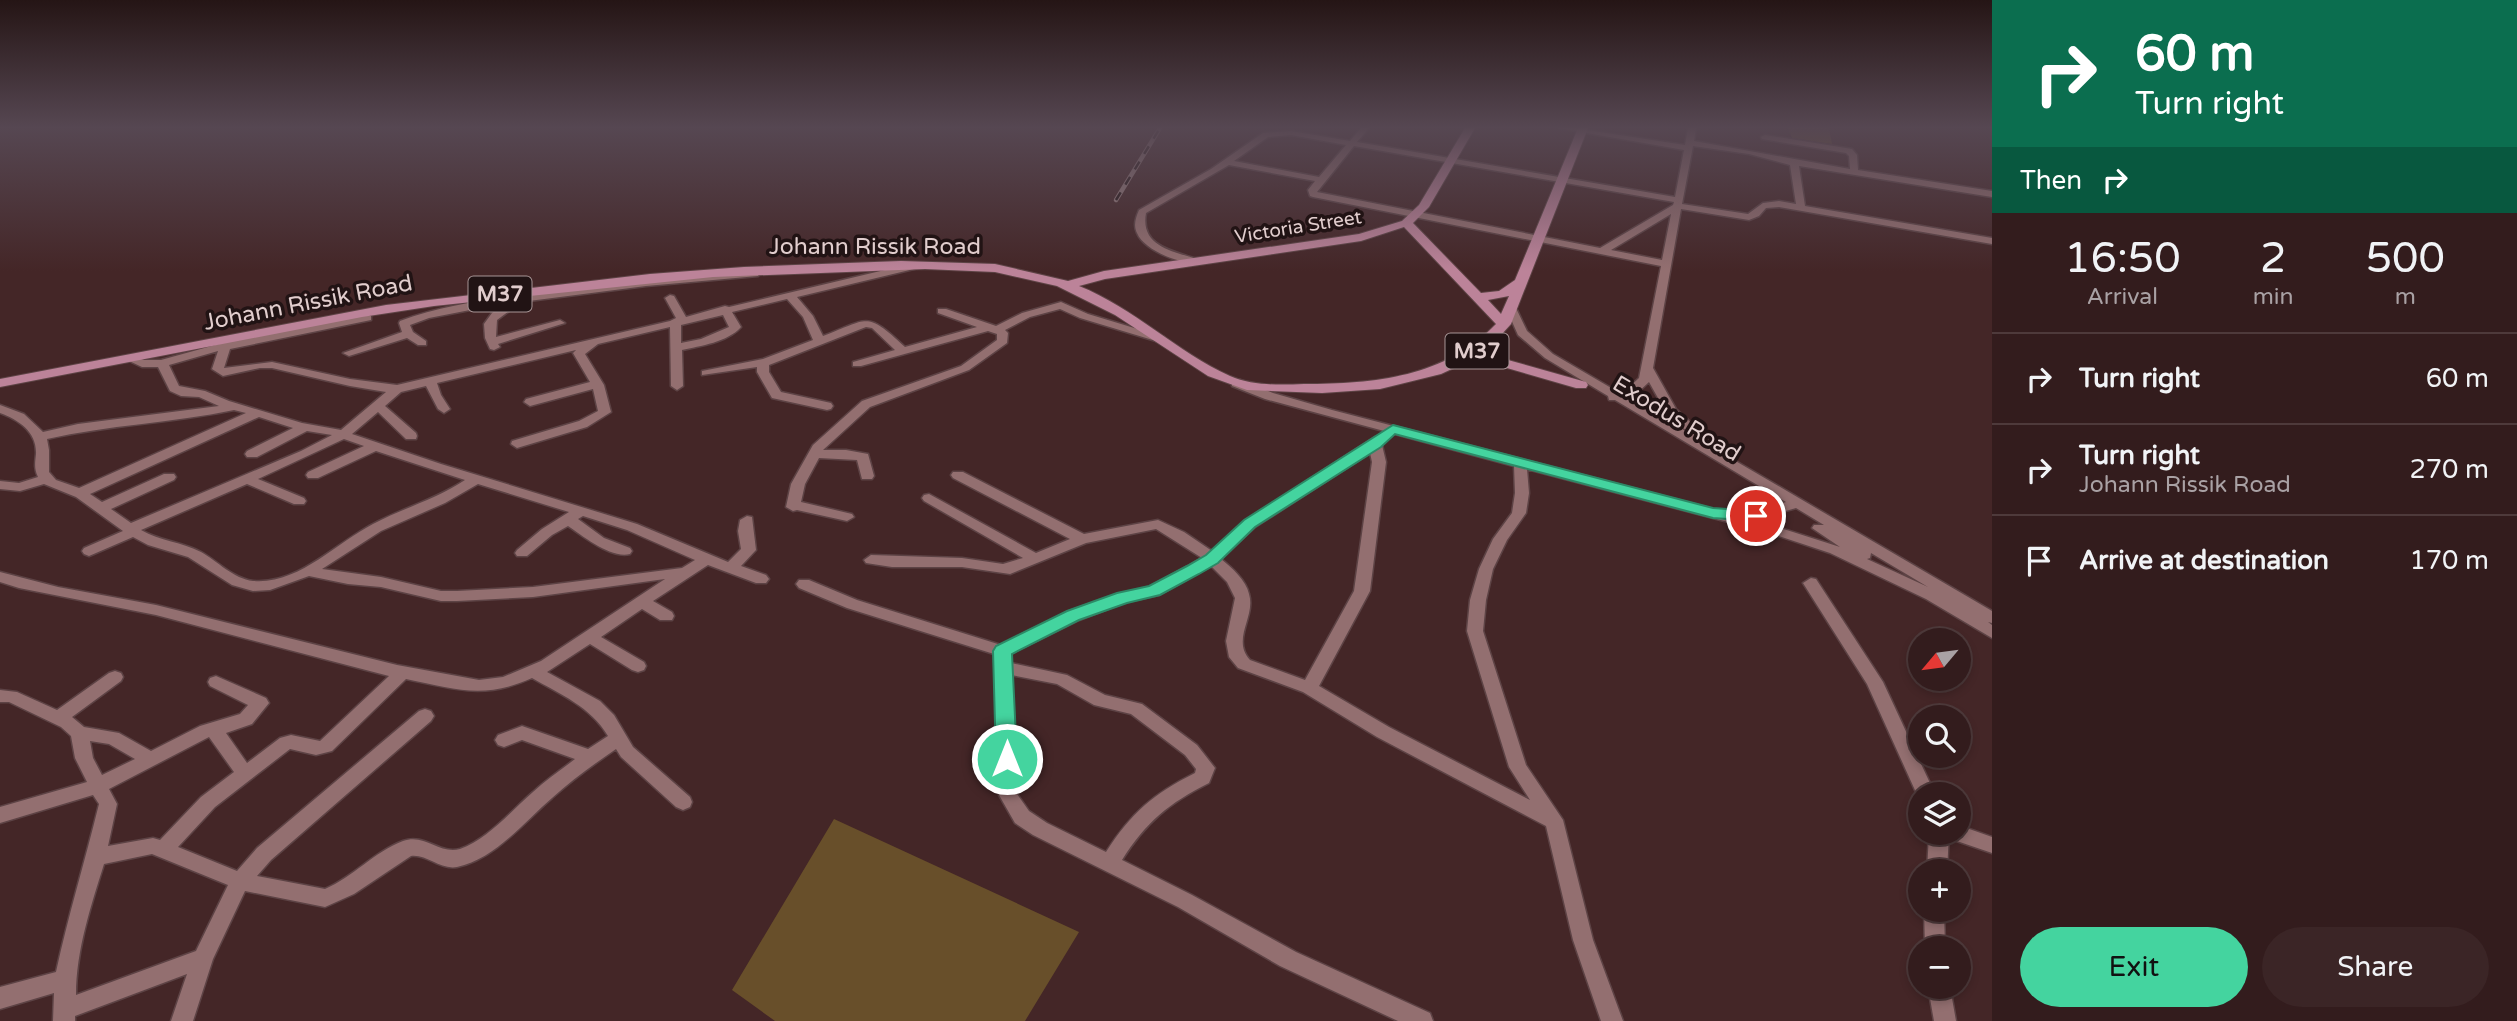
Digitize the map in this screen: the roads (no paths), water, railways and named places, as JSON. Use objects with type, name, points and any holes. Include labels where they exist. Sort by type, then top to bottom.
[{"type":"main road","points":[[1410,219],[1441,176]]},
{"type":"main road","name":"M37","points":[[1235,383],[1266,388],[1358,387],[1422,374],[1466,358],[1493,339],[1504,324],[1564,176]]},
{"type":"main road","name":"Victoria Street","points":[[1075,287],[1122,273],[1361,237],[1410,219]]},
{"type":"main road","name":"Exodus Road","points":[[1410,219],[1428,248],[1504,324]]},
{"type":"main road","points":[[1361,237],[1401,237],[1428,248]]},
{"type":"main road","name":"Johann Rissik Road","points":[[0,383],[383,310],[531,290],[717,272],[917,265],[1007,269],[1075,287],[1112,305],[1204,368],[1235,383]]},
{"type":"main road","points":[[1007,269],[1083,273],[1136,271]]},
{"type":"main road","points":[[1478,297],[1502,295],[1522,281]]},
{"type":"main road","points":[[1466,358],[1508,363],[1581,385]]},
{"type":"street","points":[[1193,261],[1146,242],[1141,234],[1139,219],[1142,212],[1204,176]]},
{"type":"street","points":[[1299,176],[1322,180]]},
{"type":"street","points":[[1326,176],[1311,192],[1323,198],[1410,219],[1538,238],[1667,264]]},
{"type":"street","points":[[1537,176],[1738,217],[1756,214],[1763,206],[1770,204],[1992,241]]},
{"type":"street","points":[[1610,398],[1640,386],[1648,369],[1683,176]]},
{"type":"street","points":[[1796,176],[1801,208]]},
{"type":"street","points":[[1871,176],[1992,194]]},
{"type":"street","points":[[1602,251],[1678,203]]},
{"type":"street","points":[[226,345],[218,369],[223,372],[270,365],[374,388],[397,389],[917,265]]},
{"type":"street","points":[[422,343],[408,334],[404,323],[459,308],[659,282],[753,274],[852,271],[873,266]]},
{"type":"street","points":[[531,290],[493,318],[488,328],[493,345],[560,323]]},
{"type":"street","points":[[789,295],[808,316],[819,340]]},
{"type":"street","points":[[670,298],[679,320],[675,348],[677,386]]},
{"type":"street","points":[[857,364],[993,328],[1061,305],[1084,316],[1165,341]]},
{"type":"street","name":"Exodus Road","points":[[1511,307],[1517,327],[1527,338],[1610,398],[1791,505],[1992,618]]},
{"type":"street","points":[[675,348],[704,342],[733,329],[735,327],[726,309]]},
{"type":"street","points":[[847,517],[793,506],[799,484],[814,454],[866,404],[973,365],[1003,341],[1002,333],[993,328],[942,310]]},
{"type":"street","points":[[131,359],[142,364],[162,363],[226,345],[367,318]]},
{"type":"street","points":[[706,373],[765,362],[866,323],[876,326],[903,351]]},
{"type":"street","name":"Exodus Road","points":[[1504,324],[1536,355],[1581,385],[1730,464],[1930,595],[1992,632]]},
{"type":"street","points":[[349,353],[408,334]]},
{"type":"street","points":[[517,444],[583,424],[605,411],[597,384],[579,353],[593,345],[594,340]]},
{"type":"street","points":[[765,362],[764,372],[776,395],[827,406]]},
{"type":"street","points":[[162,363],[177,390],[201,394],[232,407],[304,427],[343,435],[476,479],[575,516],[632,527],[761,579]]},
{"type":"street","points":[[1648,369],[1671,411],[1730,464]]},
{"type":"street","points":[[430,380],[444,409]]},
{"type":"street","name":"Johann Rissik Road","points":[[1235,383],[1269,396],[1775,530],[1835,551],[1930,595]]},
{"type":"street","points":[[530,402],[597,384]]},
{"type":"street","points":[[89,551],[343,435],[397,389]]},
{"type":"street","points":[[39,437],[78,428],[232,407]]},
{"type":"street","points":[[376,407],[384,410],[411,436]]},
{"type":"street","points":[[0,409],[12,412],[32,426],[43,446],[41,468],[46,479],[62,488],[80,493],[99,509],[146,538],[195,555],[246,584],[263,585],[311,572],[376,528],[444,500],[476,479]]},
{"type":"street","points":[[80,493],[257,413]]},
{"type":"street","points":[[252,454],[304,427]]},
{"type":"street","points":[[1003,659],[1073,616],[1123,597],[1154,591],[1212,559],[1250,524],[1375,444],[1393,429]]},
{"type":"street","points":[[1308,688],[1362,591],[1379,462],[1375,444]]},
{"type":"street","points":[[313,475],[374,446]]},
{"type":"street","points":[[814,454],[863,457],[867,476]]},
{"type":"street","points":[[1520,462],[1522,493],[1519,513],[1500,539],[1486,569],[1478,600],[1475,631],[1518,767],[1554,820],[1583,940],[1612,1021]]},
{"type":"street","points":[[958,475],[1082,539]]},
{"type":"street","points":[[99,509],[170,477]]},
{"type":"street","points":[[0,485],[20,487],[46,479]]},
{"type":"street","points":[[246,480],[299,501]]},
{"type":"street","points":[[929,498],[1032,557]]},
{"type":"street","name":"Johann Rissik Road","points":[[1713,513],[1756,516],[1791,505]]},
{"type":"street","points":[[575,516],[599,541],[625,551]]},
{"type":"street","points":[[522,554],[547,532],[575,516]]},
{"type":"street","points":[[731,568],[749,550],[745,531],[747,520]]},
{"type":"street","points":[[871,560],[894,564],[957,562],[1000,570],[1010,569],[1032,557],[1082,539],[1158,524],[1212,559],[1232,577],[1242,594],[1233,642],[1237,658],[1244,664],[1308,688],[1383,732],[1554,820]]},
{"type":"street","points":[[0,577],[46,591],[155,610],[321,654],[479,686],[505,683],[534,672],[706,559]]},
{"type":"street","points":[[311,572],[381,582],[441,596],[533,592],[684,572]]},
{"type":"street","points":[[1811,583],[1875,682],[1921,782]]},
{"type":"street","points":[[804,584],[852,604],[1061,678],[1100,700],[1136,709],[1191,750],[1206,768],[1203,778],[1176,790],[1134,824],[1109,864]]},
{"type":"street","points":[[641,601],[666,616]]},
{"type":"street","points":[[588,636],[638,666]]},
{"type":"street","points":[[1003,659],[1007,795],[1014,808],[1031,824],[1185,901],[1288,958],[1422,1021]]},
{"type":"street","points":[[164,849],[208,802],[286,743],[294,741],[316,750],[327,746],[403,672]]},
{"type":"street","points":[[534,672],[594,706],[608,720],[627,752],[682,803]]},
{"type":"street","points":[[58,718],[115,677]]},
{"type":"street","points":[[0,815],[99,786],[206,731],[246,719],[260,703],[216,682]]},
{"type":"street","points":[[0,696],[11,696],[58,718],[79,733],[113,738],[152,760]]},
{"type":"street","points":[[182,1021],[203,958],[240,881],[264,854],[425,716]]},
{"type":"street","points":[[214,730],[245,774]]},
{"type":"street","points":[[79,733],[84,758],[108,804],[77,920],[65,979],[65,1015],[203,958]]},
{"type":"street","points":[[504,740],[522,733],[590,757]]},
{"type":"street","points":[[96,857],[153,846],[240,881],[325,898],[337,894],[380,862],[409,848],[420,846],[447,859],[464,856],[618,738]]},
{"type":"street","points":[[1971,838],[1992,845]]},
{"type":"street","points":[[0,998],[65,979]]},
{"type":"street","points":[[1941,999],[1945,1021]]},
{"type":"railway","points":[[1116,200],[1131,176]]}]
